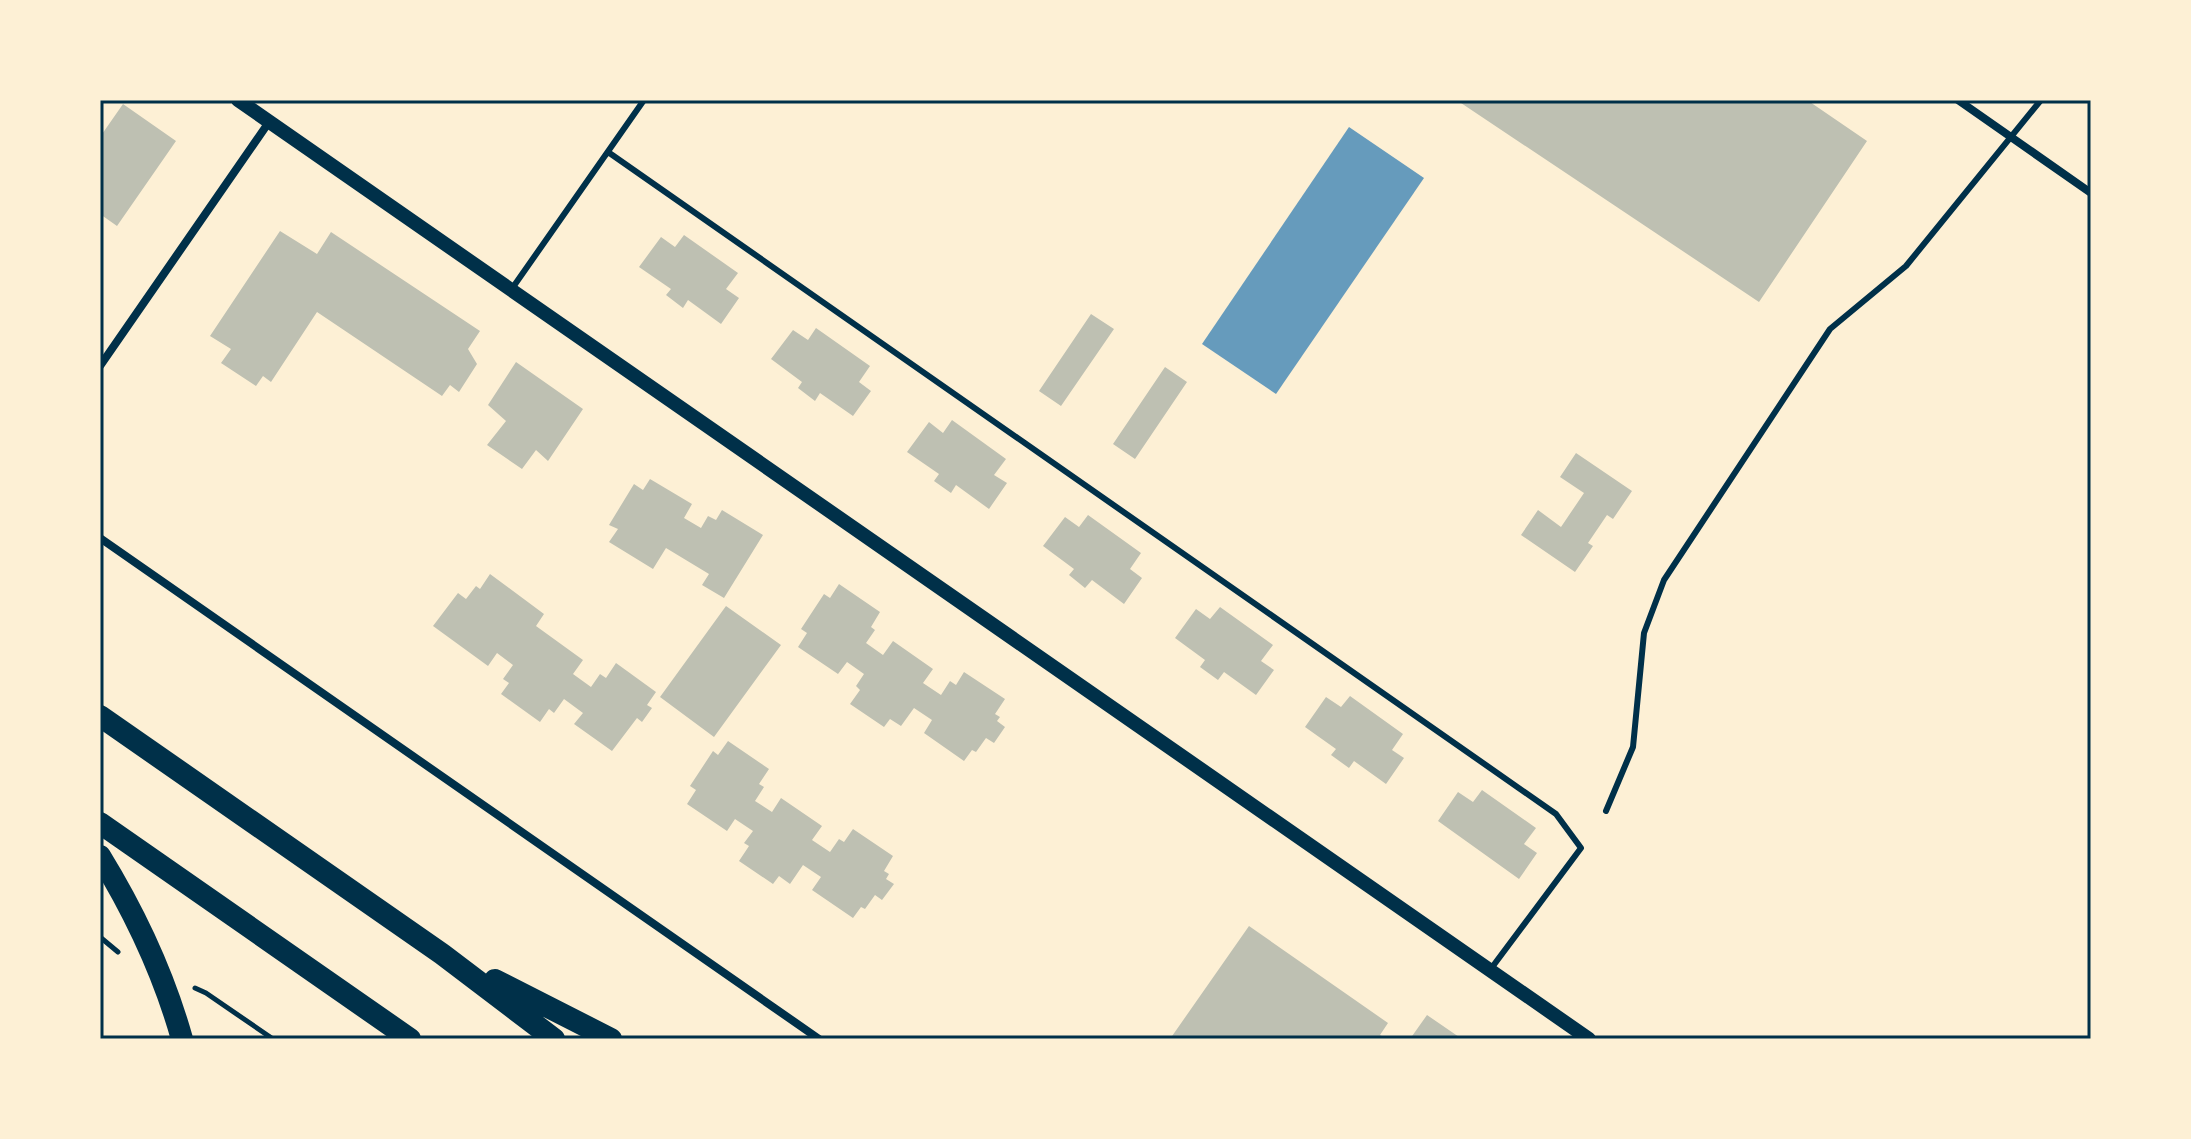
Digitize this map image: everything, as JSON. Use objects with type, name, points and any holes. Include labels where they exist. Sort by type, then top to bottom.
[{"type":"highway","points":[[100,716],[442,954],[554,1039]]},
{"type":"highway","points":[[100,823],[410,1039]]},
{"type":"highway","points":[[100,856],[160,972],[182,1039]]},
{"type":"highway","points":[[442,954],[611,1039]]},
{"type":"street","points":[[238,100],[1589,1039]]},
{"type":"street","points":[[1958,100],[2091,193]]},
{"type":"street","points":[[100,366],[269,122]]},
{"type":"street","points":[[100,538],[819,1039]]},
{"type":"lane","points":[[511,290],[644,100]]},
{"type":"lane","points":[[1606,811],[1633,747],[1644,633],[1664,580],[1830,329],[1906,266],[2041,100]]},
{"type":"lane","points":[[608,152],[1556,814],[1581,848],[1490,970]]},
{"type":"path","points":[[191,987],[206,993],[273,1039]]},
{"type":"water","points":[[1349,127],[1424,178],[1276,394],[1202,344]]},
{"type":"building","points":[[1463,100],[1807,100],[1867,141],[1759,302],[1461,103]]},
{"type":"building","points":[[123,104],[176,141],[117,226],[100,214],[100,137]]},
{"type":"building","points":[[280,231],[317,254],[331,232],[480,331],[468,349],[477,364],[459,392],[450,385],[442,396],[317,312],[271,382],[263,376],[256,386],[221,363],[231,349],[210,336]]},
{"type":"building","points":[[684,235],[738,273],[726,289],[739,298],[721,324],[688,300],[683,308],[666,295],[671,289],[639,267],[661,237],[675,247]]},
{"type":"building","points":[[1091,314],[1114,329],[1061,406],[1039,391]]},
{"type":"building","points":[[816,328],[870,366],[859,382],[871,391],[853,416],[820,393],[815,401],[798,388],[802,382],[771,359],[793,330],[808,340]]},
{"type":"building","points":[[516,362],[583,409],[548,461],[536,450],[522,469],[487,445],[506,421],[488,405]]},
{"type":"building","points":[[1165,367],[1187,382],[1135,459],[1113,444]]},
{"type":"building","points":[[952,420],[1006,459],[994,475],[1007,483],[989,509],[956,485],[951,493],[934,481],[939,474],[907,452],[929,422],[943,433]]},
{"type":"building","points":[[1576,453],[1632,491],[1613,519],[1607,515],[1588,543],[1593,546],[1575,572],[1521,535],[1538,510],[1561,527],[1584,493],[1560,477]]},
{"type":"building","points":[[650,479],[692,504],[684,518],[701,528],[708,516],[716,520],[722,510],[763,535],[724,598],[702,585],[709,574],[666,548],[653,569],[609,542],[618,529],[609,525],[634,484],[643,490]]},
{"type":"building","points":[[1088,515],[1141,553],[1130,569],[1142,578],[1124,604],[1092,580],[1085,588],[1069,575],[1074,569],[1043,546],[1065,517],[1079,527]]},
{"type":"building","points":[[490,574],[544,614],[536,626],[583,660],[573,674],[591,687],[600,674],[606,678],[616,663],[656,692],[647,705],[652,708],[642,722],[637,718],[612,751],[574,724],[583,713],[564,699],[554,713],[549,709],[540,722],[501,694],[509,683],[503,679],[513,665],[497,653],[488,666],[433,626],[458,593],[466,599],[476,586],[480,589]]},
{"type":"building","points":[[839,584],[880,612],[871,627],[875,630],[866,643],[883,655],[893,641],[933,669],[923,683],[941,695],[950,681],[956,685],[964,672],[1005,699],[995,714],[1000,717],[997,721],[1005,727],[994,743],[986,738],[976,752],[972,750],[964,761],[924,733],[932,720],[914,708],[901,726],[890,719],[884,727],[850,704],[860,690],[856,686],[864,674],[847,662],[838,674],[798,647],[807,633],[801,629],[824,594],[830,598]]},
{"type":"building","points":[[726,606],[781,645],[714,737],[660,697]]},
{"type":"building","points":[[1220,607],[1273,645],[1261,661],[1274,670],[1256,695],[1224,672],[1218,680],[1200,667],[1205,660],[1175,638],[1196,609],[1210,619]]},
{"type":"building","points":[[1350,696],[1403,734],[1392,750],[1404,758],[1386,784],[1354,761],[1349,768],[1331,755],[1336,749],[1305,727],[1326,697],[1341,707]]},
{"type":"building","points":[[728,741],[769,769],[759,784],[764,787],[755,801],[772,812],[781,798],[822,826],[812,840],[830,852],[839,839],[844,842],[853,829],[893,856],[884,871],[889,874],[886,879],[894,884],[882,900],[875,895],[865,909],[861,907],[853,918],[812,890],[821,877],[803,865],[790,884],[779,876],[773,884],[739,861],[749,846],[744,843],[753,831],[735,819],[727,831],[687,804],[696,790],[690,786],[713,751],[718,755]]},
{"type":"building","points":[[1482,790],[1536,828],[1524,844],[1537,853],[1519,879],[1438,821],[1458,792],[1473,802]]},
{"type":"building","points":[[1249,926],[1388,1023],[1380,1035],[1387,1039],[1170,1039]]},
{"type":"building","points":[[1427,1015],[1462,1039],[1410,1039]]}]
